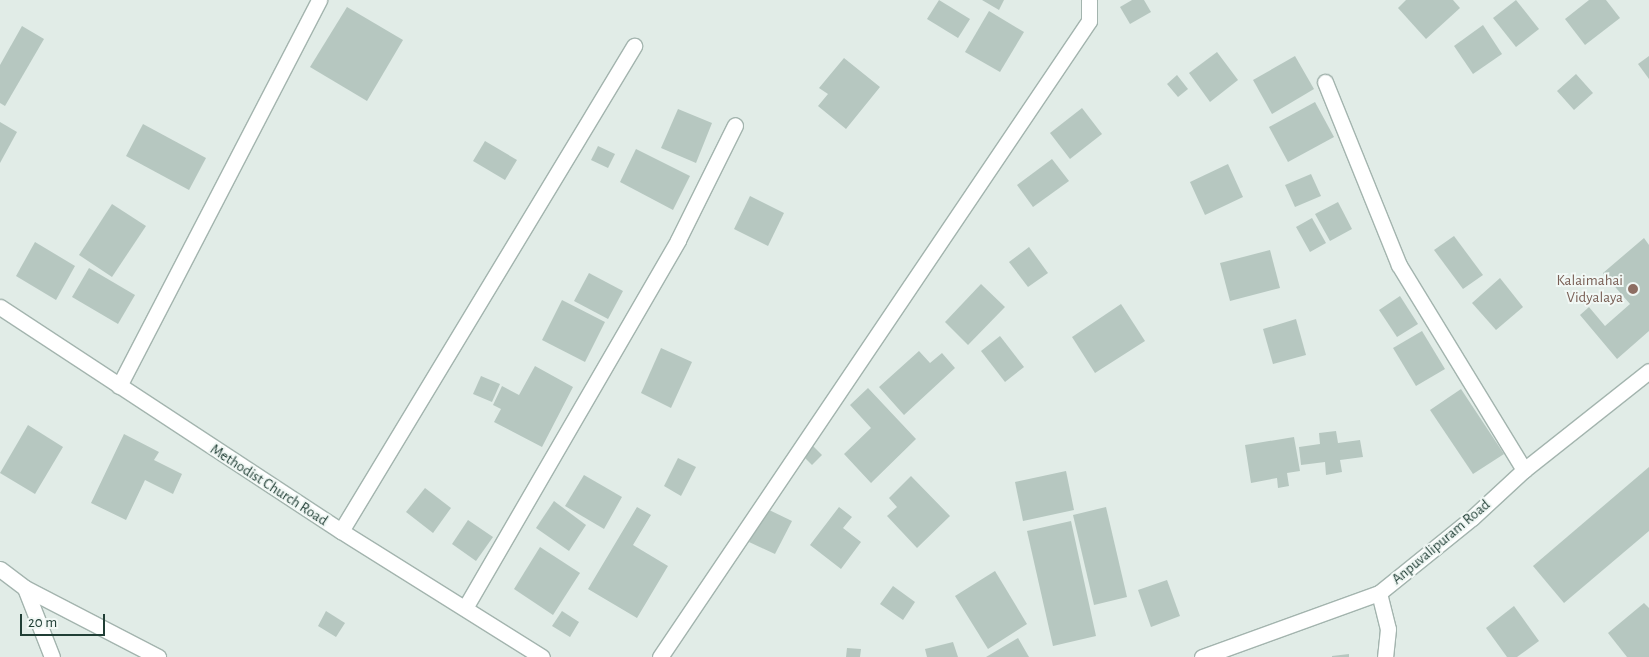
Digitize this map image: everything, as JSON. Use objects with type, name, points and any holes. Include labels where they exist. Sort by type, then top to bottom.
[{"type":"street","points":[[119,386],[319,0]]},
{"type":"street","points":[[660,657],[1089,21],[1090,0]]},
{"type":"street","points":[[341,532],[634,46]]},
{"type":"street","points":[[1325,82],[1399,265],[1524,470]]},
{"type":"street","points":[[465,608],[678,240],[735,125]]},
{"type":"street","name":"Methodist Church Road","points":[[0,307],[341,532],[542,657]]},
{"type":"street","name":"Anpuvalipuram Road","points":[[1202,657],[1379,593],[1472,518],[1524,470],[1649,371]]},
{"type":"street","points":[[0,569],[25,588],[158,657]]},
{"type":"street","points":[[25,588],[52,657]]},
{"type":"street","points":[[1379,593],[1388,629],[1385,657]]},
{"type":"building","points":[[939,0],[970,19],[958,38],[927,19]]},
{"type":"building","points":[[982,0],[1004,0],[999,10]]},
{"type":"building","points":[[1132,0],[1144,0],[1151,12],[1130,24],[1120,7]]},
{"type":"building","points":[[1406,0],[1453,0],[1460,8],[1426,39],[1398,8]]},
{"type":"building","points":[[1516,0],[1539,29],[1516,47],[1493,18]]},
{"type":"building","points":[[1589,0],[1606,0],[1620,18],[1585,45],[1565,19]]},
{"type":"building","points":[[347,7],[403,40],[367,101],[310,67]]},
{"type":"building","points":[[989,11],[1024,32],[1000,72],[965,52]]},
{"type":"building","points":[[1483,25],[1502,54],[1473,74],[1454,46]]},
{"type":"building","points":[[22,26],[44,39],[5,106],[0,103],[0,65]]},
{"type":"building","points":[[1217,52],[1238,80],[1210,102],[1189,73]]},
{"type":"building","points":[[1295,56],[1314,89],[1272,114],[1253,80]]},
{"type":"building","points":[[1649,56],[1649,79],[1638,64]]},
{"type":"building","points":[[844,58],[880,87],[846,129],[818,106],[828,94],[819,88]]},
{"type":"building","points":[[1576,74],[1593,93],[1574,110],[1557,91]]},
{"type":"building","points":[[1177,75],[1188,89],[1178,97],[1167,84]]},
{"type":"building","points":[[1315,102],[1334,137],[1288,162],[1269,127]]},
{"type":"building","points":[[1082,108],[1102,134],[1070,159],[1050,133]]},
{"type":"building","points":[[678,109],[712,123],[696,163],[661,148]]},
{"type":"building","points":[[0,122],[17,132],[0,163]]},
{"type":"building","points":[[143,124],[206,158],[189,190],[126,156]]},
{"type":"building","points":[[485,141],[517,160],[505,180],[473,161]]},
{"type":"building","points":[[598,146],[615,154],[608,168],[591,160]]},
{"type":"building","points":[[636,149],[690,176],[673,210],[620,182]]},
{"type":"building","points":[[1052,159],[1069,181],[1033,207],[1017,185]]},
{"type":"building","points":[[1228,164],[1243,197],[1205,215],[1190,182]]},
{"type":"building","points":[[1311,174],[1321,196],[1295,207],[1285,185]]},
{"type":"building","points":[[750,196],[784,213],[768,246],[734,229]]},
{"type":"building","points":[[1338,202],[1352,229],[1330,241],[1315,214]]},
{"type":"building","points":[[112,204],[146,226],[112,277],[79,255]]},
{"type":"building","points":[[1312,218],[1326,243],[1310,252],[1296,227]]},
{"type":"building","points":[[1454,236],[1483,275],[1463,289],[1434,250]]},
{"type":"building","name":"Kalaimahai Vidyalaya","points":[[1644,238],[1649,245],[1649,331],[1617,359],[1580,315],[1589,307],[1605,326],[1630,304],[1603,273]]},
{"type":"building","points":[[35,242],[75,266],[56,300],[16,276]]},
{"type":"building","points":[[1029,247],[1048,273],[1028,287],[1009,262]]},
{"type":"building","points":[[1270,250],[1280,288],[1230,301],[1220,263]]},
{"type":"building","points":[[89,268],[135,295],[118,324],[72,297]]},
{"type":"building","points":[[589,273],[623,291],[608,319],[574,301]]},
{"type":"building","points":[[1500,278],[1523,307],[1496,330],[1472,303]]},
{"type":"building","points":[[981,284],[1005,307],[968,345],[945,322]]},
{"type":"building","points":[[1400,296],[1418,324],[1397,337],[1379,310]]},
{"type":"building","points":[[562,300],[605,322],[585,362],[542,340]]},
{"type":"building","points":[[1121,304],[1145,341],[1095,373],[1072,337]]},
{"type":"building","points":[[1296,319],[1306,355],[1273,364],[1263,329]]},
{"type":"building","points":[[1422,331],[1445,369],[1416,386],[1393,348]]},
{"type":"building","points":[[1000,336],[1024,367],[1005,382],[981,351]]},
{"type":"building","points":[[661,348],[692,362],[671,408],[641,393]]},
{"type":"building","points":[[919,351],[930,363],[942,353],[955,368],[904,415],[879,387]]},
{"type":"building","points":[[535,366],[573,387],[542,447],[494,422],[501,409],[493,405],[502,386],[519,395]]},
{"type":"building","points":[[481,376],[500,384],[492,402],[473,394]]},
{"type":"building","points":[[868,388],[916,439],[871,483],[844,454],[871,428],[850,405]]},
{"type":"building","points":[[1461,389],[1504,454],[1473,474],[1430,410]]},
{"type":"building","points":[[28,425],[63,447],[35,494],[0,473]]},
{"type":"building","points":[[1336,431],[1338,443],[1360,440],[1363,457],[1340,460],[1342,472],[1326,475],[1325,462],[1301,465],[1299,447],[1320,444],[1319,433]]},
{"type":"building","points":[[124,434],[159,452],[154,460],[182,474],[173,494],[145,480],[126,520],[91,503]]},
{"type":"building","points":[[1294,437],[1300,471],[1287,473],[1289,486],[1278,488],[1277,478],[1251,483],[1245,445]]},
{"type":"building","points":[[810,443],[822,455],[812,465],[800,453]]},
{"type":"building","points":[[678,458],[696,467],[681,496],[664,486]]},
{"type":"building","points":[[1649,467],[1649,531],[1564,603],[1533,566]]},
{"type":"building","points":[[1066,471],[1074,510],[1023,521],[1015,482]]},
{"type":"building","points":[[584,475],[622,497],[604,529],[565,506]]},
{"type":"building","points":[[911,476],[950,516],[917,548],[887,516],[897,507],[889,498]]},
{"type":"building","points":[[425,488],[451,508],[433,533],[406,512]]},
{"type":"building","points":[[554,501],[586,525],[569,551],[536,528]]},
{"type":"building","points":[[637,507],[651,515],[633,545],[668,566],[637,618],[588,589]]},
{"type":"building","points":[[839,507],[852,517],[843,528],[861,542],[841,569],[810,545]]},
{"type":"building","points":[[1106,507],[1127,597],[1094,605],[1073,515]]},
{"type":"building","points":[[765,508],[792,521],[775,554],[749,542]]},
{"type":"building","points":[[468,520],[493,537],[476,561],[452,544]]},
{"type":"building","points":[[1071,521],[1096,636],[1053,646],[1027,531]]},
{"type":"building","points":[[540,547],[580,573],[553,615],[514,589]]},
{"type":"building","points":[[995,571],[1027,624],[988,649],[955,596]]},
{"type":"building","points":[[1167,580],[1180,616],[1151,627],[1138,590]]},
{"type":"building","points":[[893,586],[915,602],[903,620],[880,604]]},
{"type":"building","points":[[1644,603],[1649,608],[1649,657],[1627,657],[1608,633]]},
{"type":"building","points":[[1514,606],[1539,641],[1517,657],[1507,657],[1486,628]]},
{"type":"building","points":[[326,611],[345,623],[336,637],[318,626]]},
{"type":"building","points":[[562,611],[579,622],[570,637],[552,626]]},
{"type":"building","points":[[1018,638],[1029,657],[986,657]]},
{"type":"building","points":[[953,642],[958,657],[927,657],[925,649]]},
{"type":"building","points":[[847,648],[861,649],[860,657],[846,657]]},
{"type":"building","points":[[1349,654],[1349,657],[1332,657],[1332,656]]},
{"type":"place","name":"Kalaimahai Vidyalaya","points":[[1633,289]]}]
